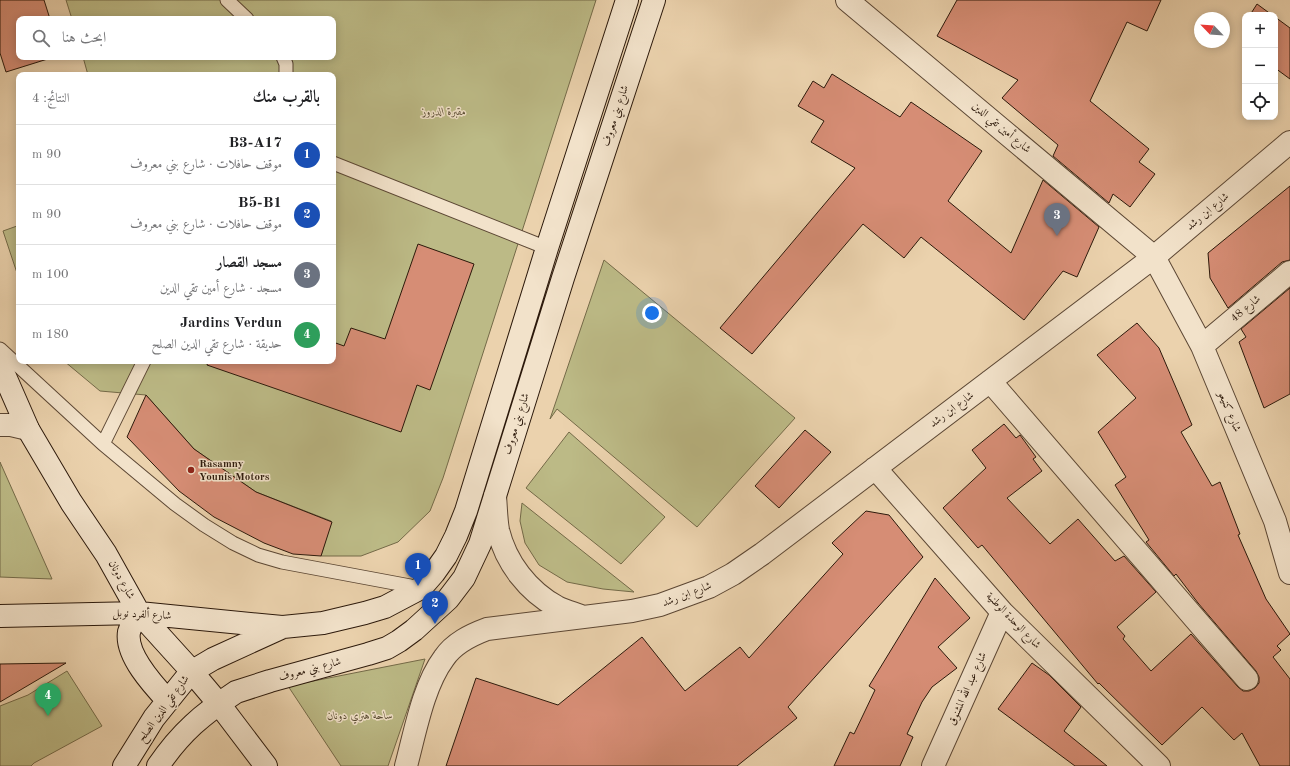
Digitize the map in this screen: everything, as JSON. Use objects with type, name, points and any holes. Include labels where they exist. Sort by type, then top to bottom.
[{"type":"street","name":"شارع بني معروف","points":[[191,672],[213,659],[283,627],[323,623],[385,607],[421,588],[446,556],[466,511],[547,248],[627,0]]},
{"type":"street","name":"شارع بني معروف","points":[[219,704],[236,692],[387,648],[414,630],[448,599],[464,578],[480,544],[559,293],[654,0]]},
{"type":"street","name":"شارع أمين تقي الدين","points":[[847,0],[1154,257]]},
{"type":"street","name":"شارع ابن رشد","points":[[406,766],[421,710],[436,670],[454,647],[474,633],[487,629],[632,611],[660,605],[709,588],[733,574],[762,554],[1154,257],[1290,142]]},
{"type":"street","name":"شارع كنيعو","points":[[1154,257],[1202,346],[1283,517],[1290,573]]},
{"type":"street","name":"شارع 48","points":[[1202,346],[1290,272]]},
{"type":"street","points":[[536,286],[559,293]]},
{"type":"street","name":"شارع دونان","points":[[2,370],[28,429],[71,502],[106,554],[139,613],[219,704],[266,766]]},
{"type":"street","points":[[990,381],[1246,679]]},
{"type":"street","points":[[0,425],[11,425],[28,429]]},
{"type":"street","name":"شارع الوحدة الوطنية","points":[[875,468],[1002,612],[1159,766]]},
{"type":"street","name":"شارع ابن رشد","points":[[495,496],[498,530],[506,554],[520,575],[537,593],[558,607],[582,616]]},
{"type":"street","name":"شارع عبد الله المشنوق","points":[[933,766],[1002,612]]},
{"type":"street","points":[[139,613],[129,634],[129,640],[133,653],[142,671],[168,701]]},
{"type":"street","name":"شارع ألفرد نوبل","points":[[0,616],[139,613],[283,627]]},
{"type":"street","name":"شارع تقي الدين الصلح","points":[[124,766],[154,718],[191,672]]},
{"type":"street","points":[[158,766],[182,735],[219,704]]},
{"type":"street","points":[[189,728],[202,725],[224,726],[242,735]]},
{"type":"lane","points":[[227,0],[245,16]]},
{"type":"lane","points":[[285,60],[286,72]]},
{"type":"lane","points":[[336,164],[547,248]]},
{"type":"lane","points":[[0,349],[16,364]]},
{"type":"lane","points":[[16,364],[103,444],[175,504],[204,525],[233,543],[258,555],[282,562],[421,588]]},
{"type":"lane","points":[[103,444],[143,364]]},
{"type":"green space","name":"مقبرة الدروز","points":[[66,0],[596,0],[443,478],[430,511],[398,542],[361,556],[321,556],[331,521],[256,492],[194,449],[146,395],[100,391],[68,364],[336,364],[336,72],[87,72],[84,60],[336,60],[336,16],[71,16]]},
{"type":"green space","points":[[16,226],[16,270],[3,231]]},
{"type":"green space","points":[[604,260],[795,418],[697,527],[557,409],[550,419]]},
{"type":"green space","points":[[569,432],[665,517],[621,564],[526,488]]},
{"type":"green space","points":[[0,462],[52,579],[0,577]]},
{"type":"green space","points":[[522,503],[634,592],[603,589],[567,582],[539,565],[525,543],[520,521]]},
{"type":"green space","name":"ساحة هنري دونان","points":[[425,659],[388,766],[341,766],[288,686]]},
{"type":"green space","points":[[67,671],[102,726],[31,766],[0,766],[0,706],[28,695]]},
{"type":"building","points":[[0,0],[44,0],[49,16],[16,16],[16,60],[44,60],[6,72],[0,53]]},
{"type":"building","points":[[957,0],[1161,0],[1147,31],[1127,22],[1090,101],[1149,149],[1139,162],[1155,174],[1130,207],[1113,194],[1109,203],[1053,156],[1058,145],[1002,98],[1018,80],[937,36]]},
{"type":"building","points":[[1257,4],[1268,12],[1252,12]]},
{"type":"building","points":[[1278,19],[1290,28],[1290,79],[1278,70]]},
{"type":"building","points":[[832,74],[900,117],[911,102],[982,151],[948,201],[1011,253],[1043,180],[1099,227],[1077,277],[1063,271],[1024,320],[921,237],[904,258],[863,224],[752,354],[720,328],[855,168],[811,142],[824,121],[798,106],[813,81],[824,88]]},
{"type":"building","points":[[1290,186],[1290,260],[1282,262],[1228,308],[1210,278],[1208,253]]},
{"type":"building","points":[[418,244],[474,264],[430,390],[417,385],[401,432],[207,365],[336,364],[336,343],[344,346],[351,328],[385,339]]},
{"type":"building","points":[[1290,288],[1290,394],[1264,408],[1239,342],[1246,337],[1241,329]]},
{"type":"building","points":[[1137,323],[1159,348],[1192,425],[1181,432],[1212,486],[1220,482],[1240,534],[1238,535],[1266,599],[1290,634],[1277,646],[1281,650],[1273,657],[1290,679],[1290,766],[1260,766],[1242,733],[1234,740],[1202,707],[1162,745],[1099,683],[1098,684],[982,545],[978,548],[943,508],[986,468],[972,450],[1004,424],[1016,438],[1020,435],[1036,457],[1033,459],[1042,471],[1007,498],[1050,544],[1078,519],[1115,561],[1124,556],[1156,592],[1117,627],[1125,636],[1123,639],[1151,671],[1191,634],[1238,687],[1243,691],[1249,691],[1255,688],[1259,683],[1259,677],[1256,671],[1198,603],[1176,574],[1174,576],[1146,542],[1149,540],[1115,485],[1126,477],[1098,432],[1136,398],[1097,355]]},
{"type":"building","name":"Rasamny Younis Motors","points":[[146,395],[194,449],[256,492],[332,522],[321,556],[293,554],[264,543],[214,517],[179,491],[127,437]]},
{"type":"building","points":[[805,430],[831,452],[779,508],[755,486]]},
{"type":"building","points":[[866,511],[889,515],[923,557],[788,707],[797,718],[737,766],[446,766],[476,678],[558,705],[642,637],[685,691],[740,647],[749,658],[843,554],[832,543]]},
{"type":"building","points":[[935,578],[970,618],[938,647],[957,668],[932,687],[922,702],[907,734],[913,737],[900,766],[834,766],[850,732],[854,734],[875,690],[869,686]]},
{"type":"building","points":[[66,663],[0,702],[0,664]]},
{"type":"building","points":[[1032,663],[1049,675],[1081,707],[1064,731],[1107,766],[1075,766],[998,709]]},
{"type":"place","name":"مسجد القصار","points":[[1057,236]]},
{"type":"place","name":"Rasamny Younis Motors","points":[[191,470]]},
{"type":"place","name":"B3-A17","points":[[418,586]]},
{"type":"place","name":"B5-B1","points":[[435,624]]},
{"type":"place","name":"Jardins Verdun","points":[[48,716]]}]
